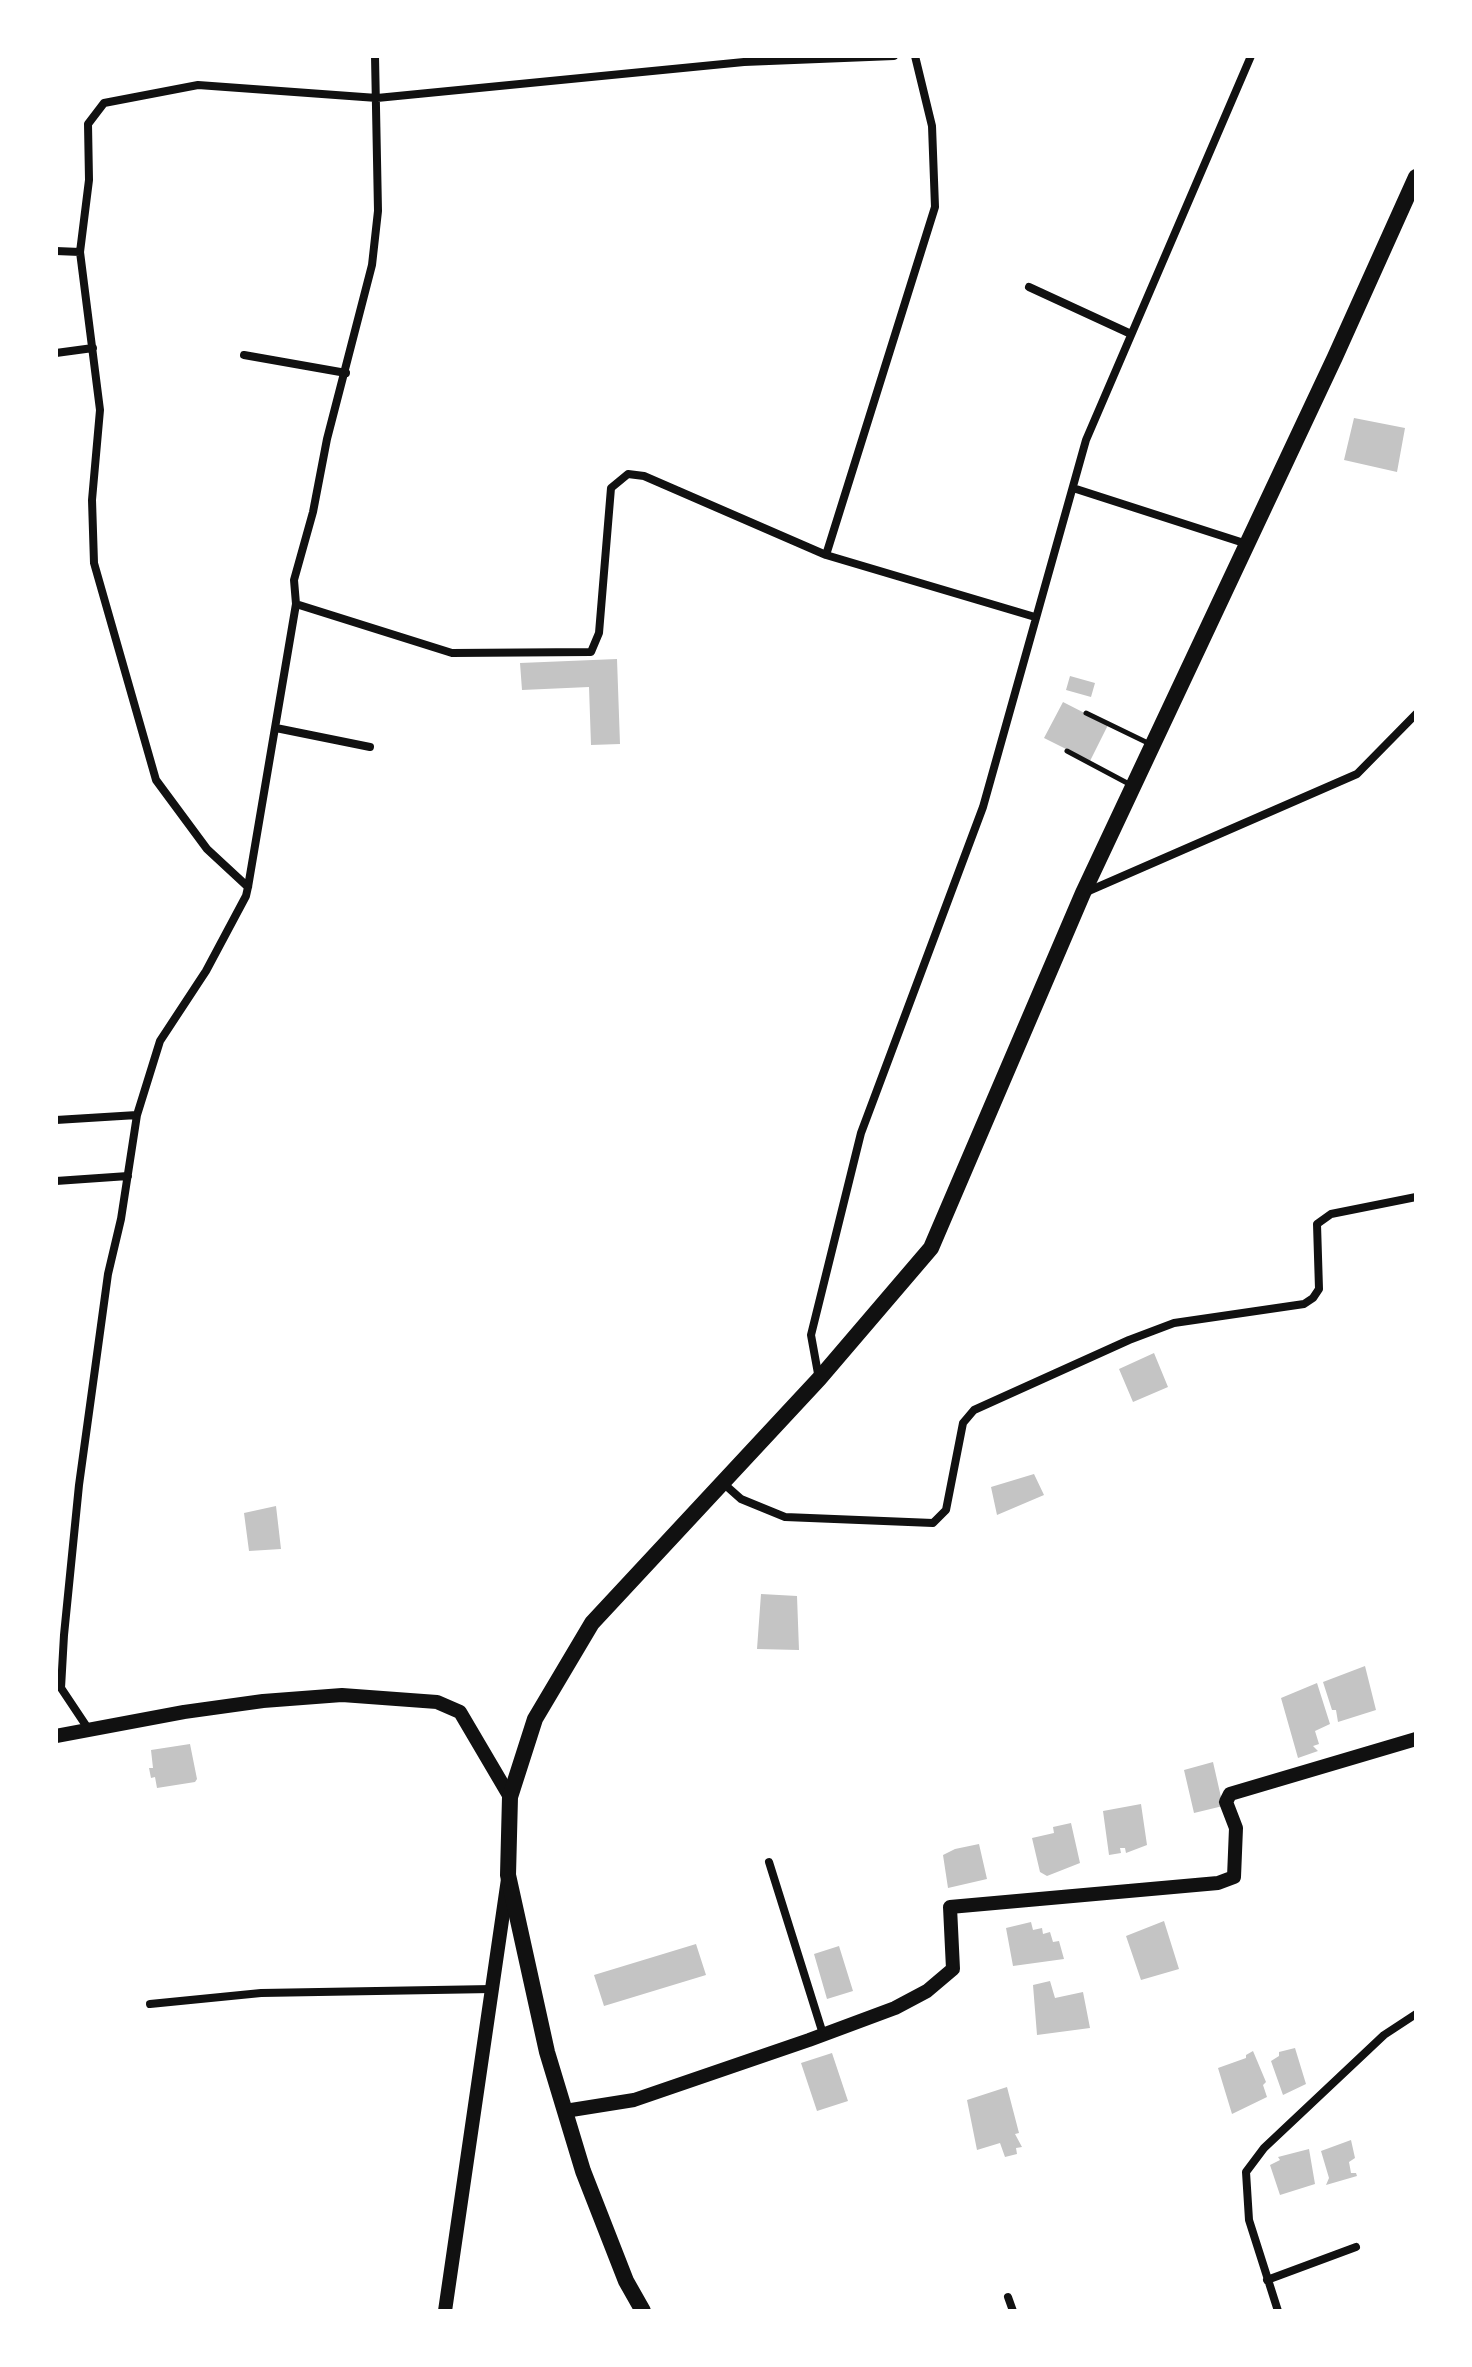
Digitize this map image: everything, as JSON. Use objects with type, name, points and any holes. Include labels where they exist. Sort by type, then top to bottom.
[{"type":"main road","points":[[445,2311],[508,1875],[510,1797],[535,1719],[592,1623],[819,1379],[931,1248],[1083,893],[1416,177]]},
{"type":"main road","points":[[56,1736],[263,1701],[342,1695],[437,1702],[460,1712],[510,1797]]},
{"type":"main road","points":[[565,2111],[634,2100],[895,2008],[927,1991],[953,1969],[950,1907],[1218,1883],[1234,1877],[1236,1828],[1226,1802],[1230,1794],[1416,1739]]},
{"type":"main road","points":[[508,1875],[547,2052],[565,2111],[588,2185],[626,2281],[643,2311]]},
{"type":"street","points":[[89,1730],[61,1688],[85,1441],[108,1274],[137,1115],[160,1041],[206,971],[248,887],[296,604],[294,580],[372,265],[378,211],[375,56]]},
{"type":"street","points":[[248,887],[207,849],[156,780],[94,563],[92,500],[100,410],[80,252],[89,180],[88,124],[104,103],[198,85],[377,98],[744,62],[894,56]]},
{"type":"street","points":[[826,555],[935,207],[932,126],[915,56]]},
{"type":"street","points":[[819,1379],[811,1335],[861,1133],[983,807],[1086,440],[1251,56]]},
{"type":"street","points":[[56,251],[80,252]]},
{"type":"street","points":[[1029,287],[1131,334]]},
{"type":"street","points":[[56,353],[93,348]]},
{"type":"street","points":[[244,355],[346,373]]},
{"type":"street","points":[[296,604],[452,653],[591,652],[599,633],[611,488],[628,474],[644,476],[826,555],[1035,617]]},
{"type":"street","points":[[1073,488],[1247,544]]},
{"type":"street","points":[[1083,893],[1357,774],[1416,714]]},
{"type":"street","points":[[276,728],[370,747]]},
{"type":"street","points":[[56,1120],[137,1115]]},
{"type":"street","points":[[56,1181],[128,1176]]},
{"type":"street","points":[[723,1483],[741,1499],[785,1517],[933,1523],[946,1510],[963,1423],[974,1410],[1174,1323],[1304,1304],[1319,1289],[1317,1224],[1323,1218],[1416,1197]]},
{"type":"street","points":[[769,1862],[823,2034]]},
{"type":"street","points":[[150,2004],[261,1993],[492,1989]]},
{"type":"street","points":[[1278,2311],[1249,2220],[1246,2172],[1264,2148],[1384,2035],[1416,2014]]},
{"type":"street","points":[[1267,2280],[1356,2247]]},
{"type":"street","points":[[1008,2297],[1013,2311]]},
{"type":"lane","points":[[1086,713],[1153,745]]},
{"type":"lane","points":[[1067,751],[1133,786]]},
{"type":"building","points":[[1354,418],[1405,428],[1397,472],[1344,460]]},
{"type":"building","points":[[617,659],[620,744],[591,745],[589,687],[522,690],[520,663]]},
{"type":"building","points":[[1070,676],[1095,683],[1091,697],[1066,690]]},
{"type":"building","points":[[1063,702],[1108,725],[1090,761],[1044,738]]},
{"type":"building","points":[[1154,1353],[1168,1387],[1133,1402],[1119,1369]]},
{"type":"building","points":[[1034,1474],[1044,1495],[997,1515],[991,1487]]},
{"type":"building","points":[[276,1506],[281,1549],[249,1551],[244,1513]]},
{"type":"building","points":[[761,1594],[797,1596],[799,1650],[757,1649]]},
{"type":"building","points":[[1365,1666],[1376,1710],[1338,1722],[1323,1682]]},
{"type":"building","points":[[1317,1683],[1330,1724],[1315,1731],[1319,1744],[1313,1746],[1318,1751],[1298,1758],[1281,1698]]},
{"type":"building","points":[[190,1744],[195,1782],[157,1788],[149,1768],[153,1768],[151,1750]]},
{"type":"building","points":[[1213,1762],[1223,1806],[1194,1813],[1184,1770]]},
{"type":"building","points":[[1141,1804],[1147,1845],[1126,1853],[1125,1848],[1120,1848],[1121,1853],[1109,1855],[1103,1811]]},
{"type":"building","points":[[1071,1823],[1080,1863],[1047,1876],[1040,1872],[1032,1838],[1054,1833],[1053,1827]]},
{"type":"building","points":[[979,1844],[987,1879],[948,1888],[943,1855]]},
{"type":"building","points":[[1164,1921],[1179,1969],[1141,1980],[1126,1936]]},
{"type":"building","points":[[1031,1922],[1033,1930],[1042,1928],[1043,1934],[1050,1932],[1053,1942],[1059,1941],[1064,1959],[1013,1966],[1006,1928]]},
{"type":"building","points":[[696,1944],[706,1975],[604,2006],[594,1975]]},
{"type":"building","points":[[839,1946],[853,1991],[827,1999],[814,1954]]},
{"type":"building","points":[[1050,1981],[1055,1998],[1083,1992],[1090,2028],[1037,2035],[1033,1985]]},
{"type":"building","points":[[1295,2048],[1306,2084],[1283,2095],[1271,2061],[1279,2056],[1279,2052]]},
{"type":"building","points":[[1253,2051],[1266,2082],[1263,2085],[1267,2097],[1232,2114],[1218,2068],[1246,2058]]},
{"type":"building","points":[[832,2053],[848,2101],[817,2111],[801,2063]]},
{"type":"building","points":[[1007,2087],[1019,2133],[1015,2134],[1022,2147],[1016,2148],[1017,2154],[1005,2157],[1000,2143],[977,2150],[967,2100]]},
{"type":"building","points":[[1351,2140],[1355,2158],[1349,2162],[1351,2173],[1357,2176],[1326,2185],[1329,2178],[1321,2151]]},
{"type":"building","points":[[1309,2149],[1315,2184],[1280,2195],[1270,2165],[1280,2160],[1278,2157]]}]
